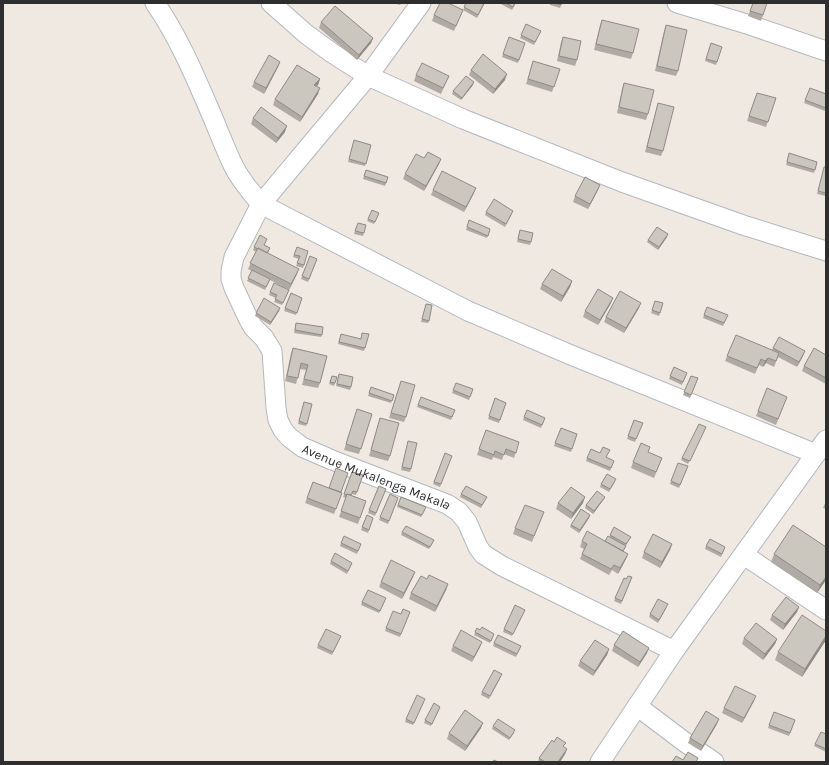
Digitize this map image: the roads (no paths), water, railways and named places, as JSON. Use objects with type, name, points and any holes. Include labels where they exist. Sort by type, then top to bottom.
[{"type":"street","points":[[155,3],[166,19],[199,84],[234,167],[246,186],[261,204],[468,311],[571,356],[821,447],[674,650],[600,762]]},
{"type":"street","points":[[271,3],[306,34],[368,76],[463,119],[622,182],[722,218],[826,251]]},
{"type":"street","name":"Avenue Mukalenga Makala","points":[[421,3],[368,76],[261,204],[234,257],[231,279],[234,288],[253,328],[264,338],[272,351],[278,420],[283,430],[289,437],[302,447],[447,504],[459,512],[467,522],[478,547],[483,554],[490,559],[513,572],[674,650]]},
{"type":"street","points":[[677,3],[750,25],[826,51]]},
{"type":"street","points":[[744,555],[826,610]]},
{"type":"street","points":[[637,706],[714,762]]}]
